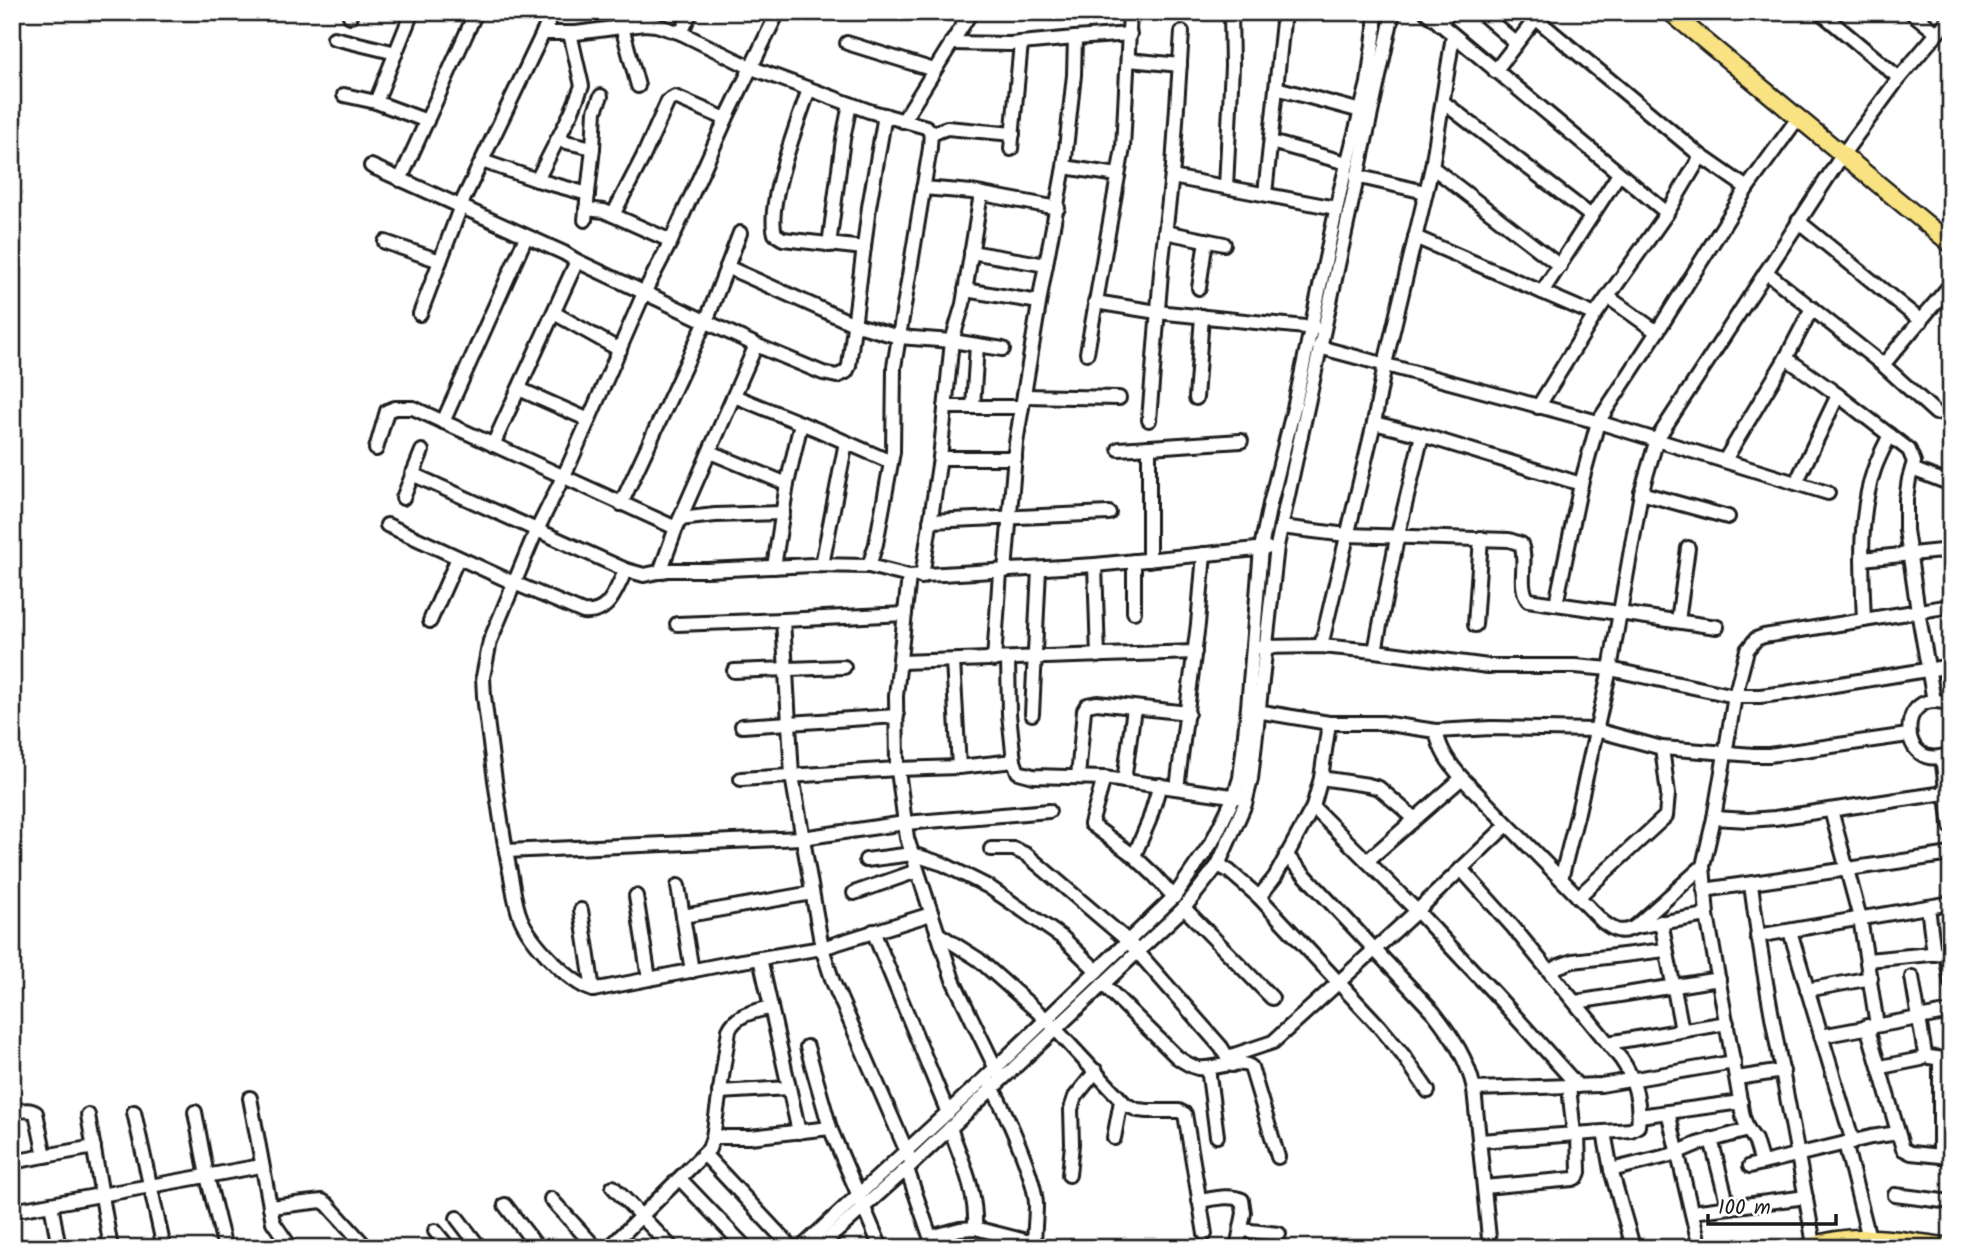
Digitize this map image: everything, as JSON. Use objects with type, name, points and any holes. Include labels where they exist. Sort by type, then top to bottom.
[{"type":"main road","points":[[1670,12],[1798,118],[1845,150],[1951,231]]},
{"type":"main road","points":[[1687,12],[1951,244]]},
{"type":"main road","points":[[1810,1247],[1878,1237],[1951,1247]]},
{"type":"street","points":[[376,102],[412,12]]},
{"type":"street","points":[[400,180],[476,12]]},
{"type":"street","points":[[420,314],[461,206],[553,12]]},
{"type":"street","points":[[618,12],[638,86]]},
{"type":"street","points":[[681,33],[691,12]]},
{"type":"street","points":[[903,121],[971,12]]},
{"type":"street","points":[[1087,353],[1122,148],[1130,12]]},
{"type":"street","points":[[1226,187],[1231,12]]},
{"type":"street","points":[[1265,194],[1284,12]]},
{"type":"street","points":[[1259,647],[1277,546],[1319,348],[1316,328],[1336,208],[1368,83],[1375,12]]},
{"type":"street","points":[[801,1248],[950,1128],[994,1078],[1051,1024],[1097,971],[1174,897],[1251,779],[1253,710],[1259,647],[1261,548],[1295,404],[1356,176],[1393,12]]},
{"type":"street","points":[[1426,12],[1667,213]]},
{"type":"street","points":[[1440,24],[1449,12]]},
{"type":"street","points":[[1480,12],[1516,43]]},
{"type":"street","points":[[1820,12],[1899,78]]},
{"type":"street","points":[[1911,12],[1937,33]]},
{"type":"street","points":[[776,13],[537,530],[490,641],[483,677],[484,696],[506,851],[517,906],[529,932],[570,977],[593,990],[822,948],[931,914]]},
{"type":"street","points":[[1495,71],[1535,14],[1701,156],[1747,188]]},
{"type":"street","points":[[1561,879],[1610,669],[1641,493],[1657,439],[1845,150],[1899,78],[1951,17]]},
{"type":"street","points":[[543,33],[570,33],[643,23],[656,25],[681,33],[752,68],[885,116],[926,127],[930,134],[923,188],[894,367],[893,452],[876,544],[869,566]]},
{"type":"street","points":[[1149,420],[1157,312],[1172,177],[1182,32]]},
{"type":"street","points":[[537,180],[582,86],[570,33]]},
{"type":"street","points":[[951,43],[1021,43],[1130,34]]},
{"type":"street","points":[[1321,646],[1432,167],[1453,36]]},
{"type":"street","points":[[334,38],[396,53]]},
{"type":"street","points":[[994,660],[1015,458],[1064,167],[1076,38]]},
{"type":"street","points":[[847,43],[934,71]]},
{"type":"street","points":[[1011,149],[1021,43]]},
{"type":"street","points":[[1129,60],[1180,65]]},
{"type":"street","points":[[1276,88],[1361,111]]},
{"type":"street","points":[[809,89],[782,169],[773,229],[775,234],[783,239],[864,248]]},
{"type":"street","points":[[344,95],[376,102],[427,121]]},
{"type":"street","points":[[601,96],[595,111],[585,214],[604,211],[671,241]]},
{"type":"street","points":[[613,215],[668,101],[675,97],[726,119]]},
{"type":"street","points":[[1443,102],[1591,216]]},
{"type":"street","points":[[829,245],[850,104]]},
{"type":"street","points":[[371,166],[565,253],[756,345],[823,373],[837,376],[846,372],[849,366],[885,116]]},
{"type":"street","points":[[1556,604],[1581,484],[1598,422],[1747,188],[1798,118]]},
{"type":"street","points":[[930,134],[947,128],[1013,134]]},
{"type":"street","points":[[557,140],[593,148]]},
{"type":"street","points":[[1271,142],[1347,163]]},
{"type":"street","points":[[1538,407],[1595,315],[1667,213],[1701,156]]},
{"type":"street","points":[[482,161],[588,194]]},
{"type":"street","points":[[1064,167],[1118,176]]},
{"type":"street","points":[[1432,167],[1560,266]]},
{"type":"street","points":[[1542,292],[1619,174]]},
{"type":"street","points":[[1356,176],[1425,192]]},
{"type":"street","points":[[1172,177],[1336,208]]},
{"type":"street","points":[[923,188],[981,194],[1058,208]]},
{"type":"street","points":[[783,620],[792,776],[822,948],[833,982],[908,1162],[932,1242],[960,1229],[975,1228],[1034,1246],[1036,1203],[1033,1189],[994,1078],[953,980],[906,838],[897,769],[896,696],[905,614],[930,521],[940,458],[952,341],[965,290],[981,194]]},
{"type":"street","points":[[1798,220],[1921,321]]},
{"type":"street","points":[[1165,232],[1224,244]]},
{"type":"street","points":[[621,504],[706,320],[740,233]]},
{"type":"street","points":[[443,422],[526,237]]},
{"type":"street","points":[[1415,237],[1595,315]]},
{"type":"street","points":[[1199,288],[1206,240]]},
{"type":"street","points":[[385,242],[440,261]]},
{"type":"street","points":[[971,252],[1046,265]]},
{"type":"street","points":[[493,445],[577,261]]},
{"type":"street","points":[[727,267],[854,324],[899,337],[952,341],[1003,349]]},
{"type":"street","points":[[1766,272],[1883,365],[1936,413]]},
{"type":"street","points":[[1883,365],[1951,284]]},
{"type":"street","points":[[965,290],[1040,302]]},
{"type":"street","points":[[1608,297],[1657,332]]},
{"type":"street","points":[[1096,302],[1157,312],[1316,328]]},
{"type":"street","points":[[1725,460],[1786,358],[1812,308]]},
{"type":"street","points":[[554,313],[620,350]]},
{"type":"street","points":[[1196,398],[1202,316]]},
{"type":"street","points":[[660,572],[678,524],[756,345]]},
{"type":"street","points":[[973,407],[977,345]]},
{"type":"street","points":[[1319,348],[1598,422],[1828,493]]},
{"type":"street","points":[[1786,358],[1909,450],[1914,463],[1906,499],[1906,530],[1934,701]]},
{"type":"street","points":[[519,389],[589,421]]},
{"type":"street","points":[[1796,483],[1838,395]]},
{"type":"street","points":[[734,396],[891,462]]},
{"type":"street","points":[[945,407],[1119,398]]},
{"type":"street","points":[[376,449],[385,414],[389,410],[413,408],[621,504],[678,524],[715,515],[783,513]]},
{"type":"street","points":[[774,567],[787,484],[801,423]]},
{"type":"street","points":[[1374,423],[1581,484]]},
{"type":"street","points":[[1375,651],[1397,538],[1422,435]]},
{"type":"street","points":[[1864,620],[1862,559],[1868,497],[1873,472],[1890,435]]},
{"type":"street","points":[[1119,449],[1241,441]]},
{"type":"street","points":[[822,565],[846,442]]},
{"type":"street","points":[[1149,447],[1149,560]]},
{"type":"street","points":[[403,498],[422,451]]},
{"type":"street","points":[[710,452],[787,484]]},
{"type":"street","points":[[940,458],[1015,458]]},
{"type":"street","points":[[1912,469],[1951,484]]},
{"type":"street","points":[[412,474],[626,570],[644,575],[668,570],[822,565],[869,566],[916,577],[1095,565],[1277,546]]},
{"type":"street","points":[[1641,493],[1728,517]]},
{"type":"street","points":[[930,521],[1109,513]]},
{"type":"street","points":[[387,525],[583,612],[594,613],[607,606],[626,570]]},
{"type":"street","points":[[1281,527],[1397,538],[1509,540],[1521,544],[1523,591],[1525,596],[1534,601],[1717,627]]},
{"type":"street","points":[[1475,625],[1481,538]]},
{"type":"street","points":[[1678,621],[1688,548]]},
{"type":"street","points":[[1862,559],[1951,550]]},
{"type":"street","points":[[1177,788],[1205,554]]},
{"type":"street","points":[[430,621],[458,558]]},
{"type":"street","points":[[1133,612],[1134,561]]},
{"type":"street","points":[[1095,565],[1098,656]]},
{"type":"street","points":[[1032,714],[1039,569]]},
{"type":"street","points":[[1898,1133],[1756,1165],[1753,1135],[1748,1130],[1741,1102],[1707,915],[1703,866],[1735,696],[1747,650],[1756,639],[1951,606]]},
{"type":"street","points":[[677,624],[905,614]]},
{"type":"street","points":[[1259,647],[1321,646],[1488,666],[1575,666],[1610,669],[1735,696],[1785,693],[1951,666]]},
{"type":"street","points":[[900,662],[1195,652]]},
{"type":"street","points":[[1008,659],[1009,714],[1014,761],[1018,772],[1033,776],[1124,780],[1240,797]]},
{"type":"street","points":[[953,661],[959,767]]},
{"type":"street","points":[[734,671],[844,667]]},
{"type":"street","points":[[1951,705],[1934,701],[1925,703],[1911,716],[1908,725],[1911,743],[1924,755],[1946,755],[1951,827]]},
{"type":"street","points":[[1078,777],[1084,710],[1087,705],[1097,703],[1188,713]]},
{"type":"street","points":[[1124,780],[1134,708]]},
{"type":"street","points":[[1253,710],[1329,723],[1382,723],[1436,731],[1491,728],[1596,730],[1662,748],[1754,755],[1908,735]]},
{"type":"street","points":[[742,726],[897,716]]},
{"type":"street","points":[[1259,897],[1275,877],[1313,807],[1321,778],[1329,723]]},
{"type":"street","points":[[1436,731],[1445,758],[1462,778],[1578,897],[1613,929],[1626,932],[1634,927],[1703,866]]},
{"type":"street","points":[[1578,897],[1666,816],[1668,794],[1662,748]]},
{"type":"street","points":[[741,779],[959,767],[1014,761]]},
{"type":"street","points":[[1104,778],[1091,824],[1134,856],[1174,897]]},
{"type":"street","points":[[1321,778],[1378,788],[1414,818]]},
{"type":"street","points":[[1367,861],[1462,778]]},
{"type":"street","points":[[1134,856],[1160,785]]},
{"type":"street","points":[[1714,818],[1775,818],[1948,792]]},
{"type":"street","points":[[1051,1024],[1103,984],[1184,908],[1218,865],[1240,797]]},
{"type":"street","points":[[1313,807],[1417,911],[1514,1014],[1574,1086],[1579,1172],[1577,1177],[1484,1187]]},
{"type":"street","points":[[1831,810],[1860,918],[1871,978],[1872,1025],[1903,1149],[1945,1156],[1945,1059],[1925,1054],[1912,978]]},
{"type":"street","points":[[506,851],[802,838],[905,823],[1049,811]]},
{"type":"street","points":[[1103,984],[1177,1057],[1189,1065],[1208,1068],[1230,1061],[1273,1042],[1507,825]]},
{"type":"street","points":[[991,849],[1014,849],[1027,855],[1138,951],[1230,1061],[1245,1063],[1251,1067],[1278,1157]]},
{"type":"street","points":[[866,860],[912,854],[943,864],[989,887],[1063,938],[1097,971]]},
{"type":"street","points":[[1704,890],[1951,854]]},
{"type":"street","points":[[1286,855],[1434,1013],[1452,1037],[1471,1073],[1490,1248]]},
{"type":"street","points":[[1218,865],[1259,897],[1379,1026],[1428,1091]]},
{"type":"street","points":[[1461,869],[1551,971],[1622,1059],[1633,1078],[1639,1116],[1639,1126],[1635,1129],[1480,1141]]},
{"type":"street","points":[[854,893],[917,871]]},
{"type":"street","points":[[1751,885],[1757,936],[1806,1196],[1810,1247]]},
{"type":"street","points":[[678,886],[692,971]]},
{"type":"street","points":[[683,916],[812,893]]},
{"type":"street","points":[[636,897],[649,979]]},
{"type":"street","points":[[1757,936],[1951,904]]},
{"type":"street","points":[[1928,907],[1951,983]]},
{"type":"street","points":[[1184,908],[1272,998]]},
{"type":"street","points":[[581,910],[593,990]]},
{"type":"street","points":[[1634,927],[1707,915]]},
{"type":"street","points":[[1661,922],[1682,1030]]},
{"type":"street","points":[[873,931],[948,1113]]},
{"type":"street","points":[[1790,931],[1849,1142],[1869,1238]]},
{"type":"street","points":[[937,933],[978,959],[1051,1024],[1121,1101],[1138,1110],[1179,1111],[1185,1114],[1205,1234]]},
{"type":"street","points":[[1551,971],[1573,961],[1665,950]]},
{"type":"street","points":[[1868,960],[1944,953]]},
{"type":"street","points":[[760,958],[799,1132]]},
{"type":"street","points":[[1807,990],[1871,978]]},
{"type":"street","points":[[1576,1002],[1719,979]]},
{"type":"street","points":[[610,1248],[705,1155],[713,1137],[729,1030],[740,1016],[771,1007]]},
{"type":"street","points":[[1821,1036],[1951,1012]]},
{"type":"street","points":[[1608,1044],[1727,1023]]},
{"type":"street","points":[[807,1047],[830,1128],[881,1248]]},
{"type":"street","points":[[1881,1068],[1922,1059]]},
{"type":"street","points":[[1474,1089],[1601,1085],[1734,1062]]},
{"type":"street","points":[[1208,1068],[1217,1136]]},
{"type":"street","points":[[1069,1175],[1071,1109],[1075,1097],[1096,1071]]},
{"type":"street","points":[[1737,1078],[1783,1071]]},
{"type":"street","points":[[908,1162],[948,1113],[994,1078]]},
{"type":"street","points":[[719,1092],[789,1088]]},
{"type":"street","points":[[250,1098],[270,1207],[276,1228],[291,1248]]},
{"type":"street","points":[[1114,1138],[1121,1101]]},
{"type":"street","points":[[1639,1116],[1741,1102]]},
{"type":"street","points":[[12,1112],[26,1110],[36,1113],[45,1156]]},
{"type":"street","points":[[134,1112],[164,1248]]},
{"type":"street","points":[[195,1112],[225,1248]]},
{"type":"street","points":[[1668,1112],[1700,1248]]},
{"type":"street","points":[[88,1115],[111,1248]]},
{"type":"street","points":[[713,1137],[750,1137],[830,1128]]},
{"type":"street","points":[[950,1128],[972,1189],[976,1212],[975,1228]]},
{"type":"street","points":[[1611,1170],[1671,1155],[1711,1139],[1748,1130]]},
{"type":"street","points":[[1604,1132],[1611,1170],[1632,1243]]},
{"type":"street","points":[[1711,1139],[1728,1206]]},
{"type":"street","points":[[12,1162],[94,1147]]},
{"type":"street","points":[[705,1155],[792,1248]]},
{"type":"street","points":[[12,1211],[261,1166]]},
{"type":"street","points":[[680,1179],[746,1248]]},
{"type":"street","points":[[613,1187],[672,1248]]},
{"type":"street","points":[[1895,1195],[1951,1202]]},
{"type":"street","points":[[1692,1212],[1806,1196]]},
{"type":"street","points":[[1199,1201],[1234,1197],[1242,1200],[1244,1213],[1237,1248]]},
{"type":"street","points":[[551,1199],[596,1248]]},
{"type":"street","points":[[270,1207],[322,1201],[367,1248]]},
{"type":"street","points":[[822,1246],[862,1201]]},
{"type":"street","points":[[43,1248],[59,1246],[51,1204]]},
{"type":"street","points":[[505,1205],[538,1248]]},
{"type":"street","points":[[457,1218],[480,1248]]},
{"type":"street","points":[[1241,1230],[1279,1234]]},
{"type":"street","points":[[435,1231],[449,1248]]}]
